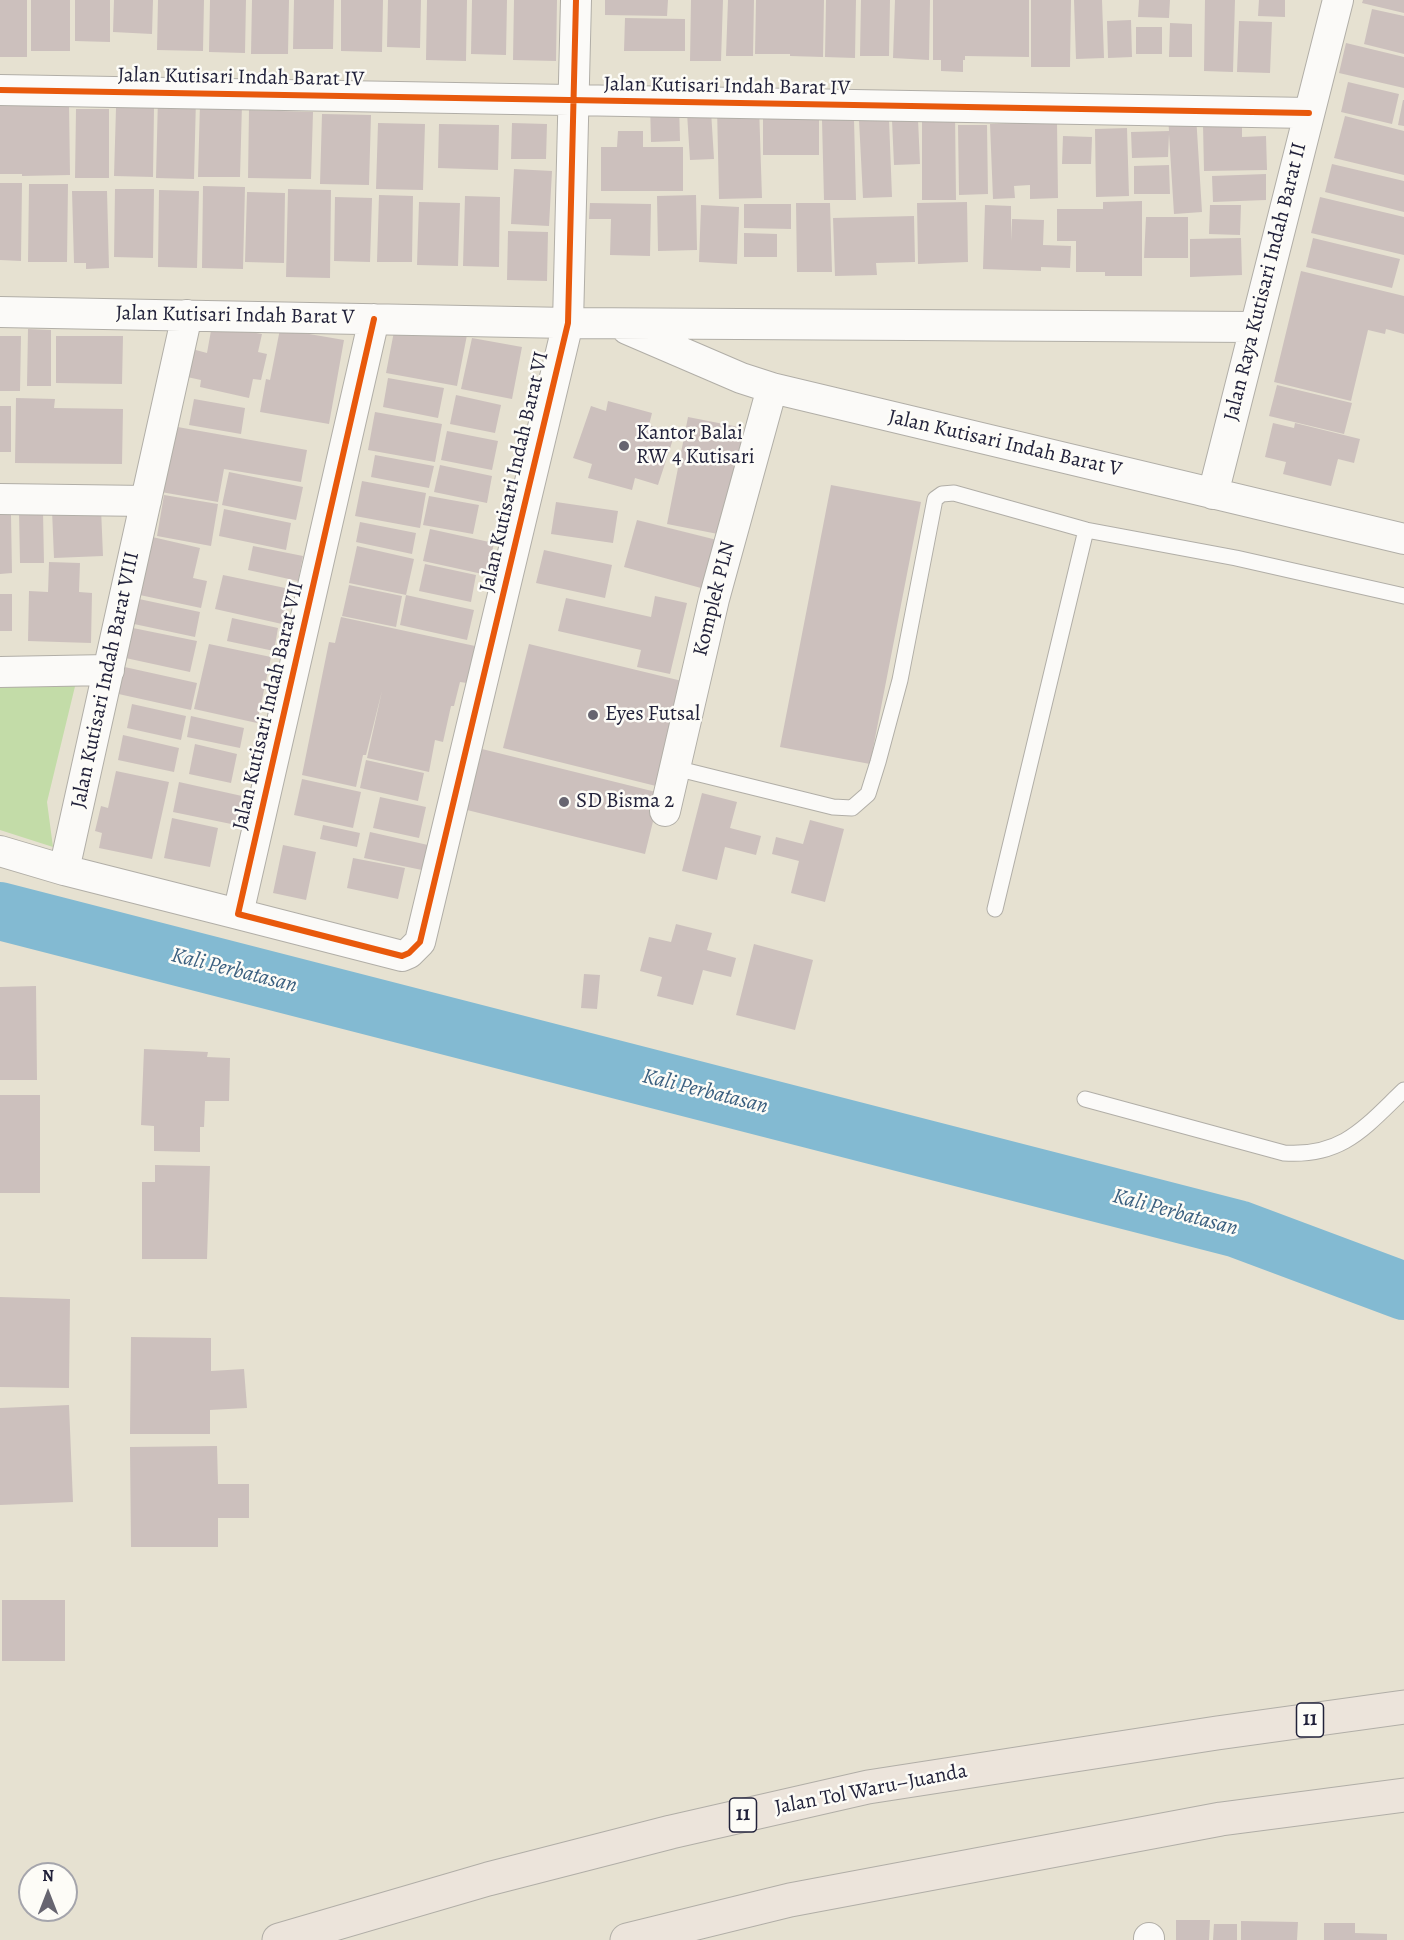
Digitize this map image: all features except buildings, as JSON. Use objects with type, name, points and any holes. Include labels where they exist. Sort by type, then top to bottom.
[{"type":"highway","name":"Jalan Tol Waru–Juanda","points":[[279,1940],[488,1879],[660,1835],[867,1787],[1217,1733],[1404,1707]]},
{"type":"highway","points":[[627,1940],[790,1900],[1221,1819],[1404,1795]]},
{"type":"street","name":"Jalan Kutisari Indah Barat VI","points":[[238,914],[395,955],[402,956],[409,953],[420,942],[568,323],[576,0]]},
{"type":"street","name":"Jalan Raya Kutisari Indah Barat II","points":[[1213,494],[1338,0]]},
{"type":"street","name":"Jalan Kutisari Indah Barat IV","points":[[0,90],[1310,113]]},
{"type":"street","name":"Jalan Kutisari Indah Barat V","points":[[0,312],[568,323],[1255,327]]},
{"type":"street","name":"Jalan Kutisari Indah Barat VIII","points":[[64,870],[187,315]]},
{"type":"street","name":"Jalan Kutisari Indah Barat VII","points":[[238,914],[374,319]]},
{"type":"street","name":"Jalan Kutisari Indah Barat V","points":[[614,323],[741,378],[772,388],[1404,539]]},
{"type":"street","name":"Komplek PLN","points":[[665,811],[714,599],[772,388]]},
{"type":"street","points":[[0,499],[146,501]]},
{"type":"street","points":[[0,672],[109,670]]},
{"type":"street","points":[[0,851],[64,870],[238,914]]},
{"type":"lane","points":[[675,768],[833,807],[852,808],[867,794],[900,680],[935,499],[942,494],[954,493],[1086,530],[1236,558],[1404,596]]},
{"type":"lane","points":[[995,909],[1086,530]]},
{"type":"lane","points":[[1085,1099],[1284,1153],[1301,1154],[1328,1148],[1354,1136],[1373,1122],[1404,1090]]},
{"type":"green space","points":[[78,674],[47,802],[53,847],[0,830],[0,677]]},
{"type":"waterway","name":"Kali Perbatasan","points":[[0,911],[1238,1229],[1404,1291]]},
{"type":"cycle path","points":[[374,319],[238,914],[402,956],[409,953],[420,942],[568,323],[576,0]]},
{"type":"cycle path","points":[[0,90],[1309,113]]},
{"type":"place","name":"Kantor Balai RW 4 Kutisari","points":[[624,446]]},
{"type":"place","name":"Eyes Futsal","points":[[593,715]]},
{"type":"place","name":"SD Bisma 2","points":[[564,802]]}]
